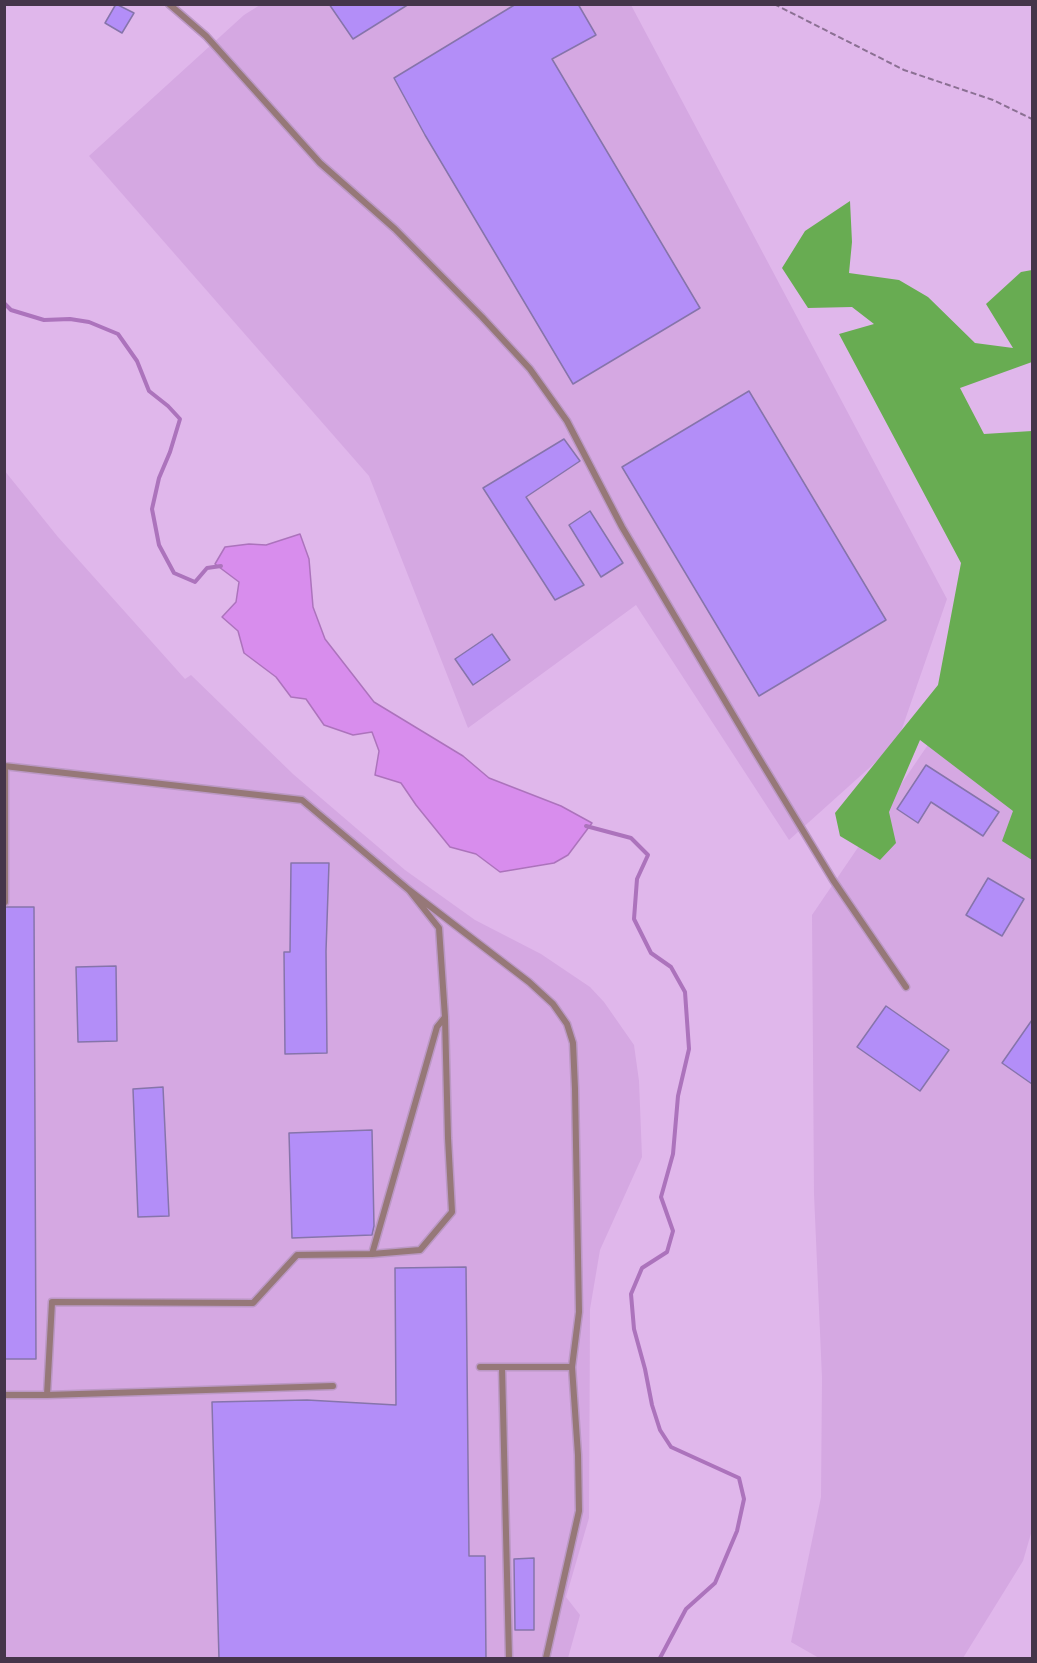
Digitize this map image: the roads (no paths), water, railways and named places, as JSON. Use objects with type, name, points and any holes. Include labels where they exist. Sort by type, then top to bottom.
[{"type":"lane","points":[[169,4],[206,36],[320,163],[395,229],[530,369],[567,421],[622,527],[766,770],[833,880],[906,987]]},
{"type":"lane","points":[[5,902],[5,766],[302,800],[409,890],[529,982],[553,1004],[567,1023],[573,1043],[575,1089],[579,1312],[572,1367],[579,1511],[546,1659]]},
{"type":"lane","points":[[47,1395],[52,1302],[253,1303],[297,1255],[372,1254],[420,1250],[452,1212],[440,928],[409,890]]},
{"type":"lane","points":[[372,1254],[437,1027],[445,1017]]},
{"type":"lane","points":[[480,1367],[572,1367]]},
{"type":"lane","points":[[502,1367],[509,1659]]},
{"type":"lane","points":[[4,1395],[333,1386]]},
{"type":"waterway","points":[[4,303],[11,310],[44,320],[70,319],[89,322],[118,334],[137,361],[149,391],[180,419],[159,478],[152,509],[159,545],[174,573],[195,582],[207,568],[221,566]]},
{"type":"waterway","points":[[586,826],[631,838],[648,855],[637,879],[634,919],[651,953],[671,967],[685,992],[689,1049],[678,1096],[673,1154],[661,1197],[673,1231],[667,1252],[642,1268],[631,1294],[634,1329],[660,1430],[671,1447],[739,1478],[744,1499],[737,1531],[715,1583],[686,1609],[660,1658]]}]
